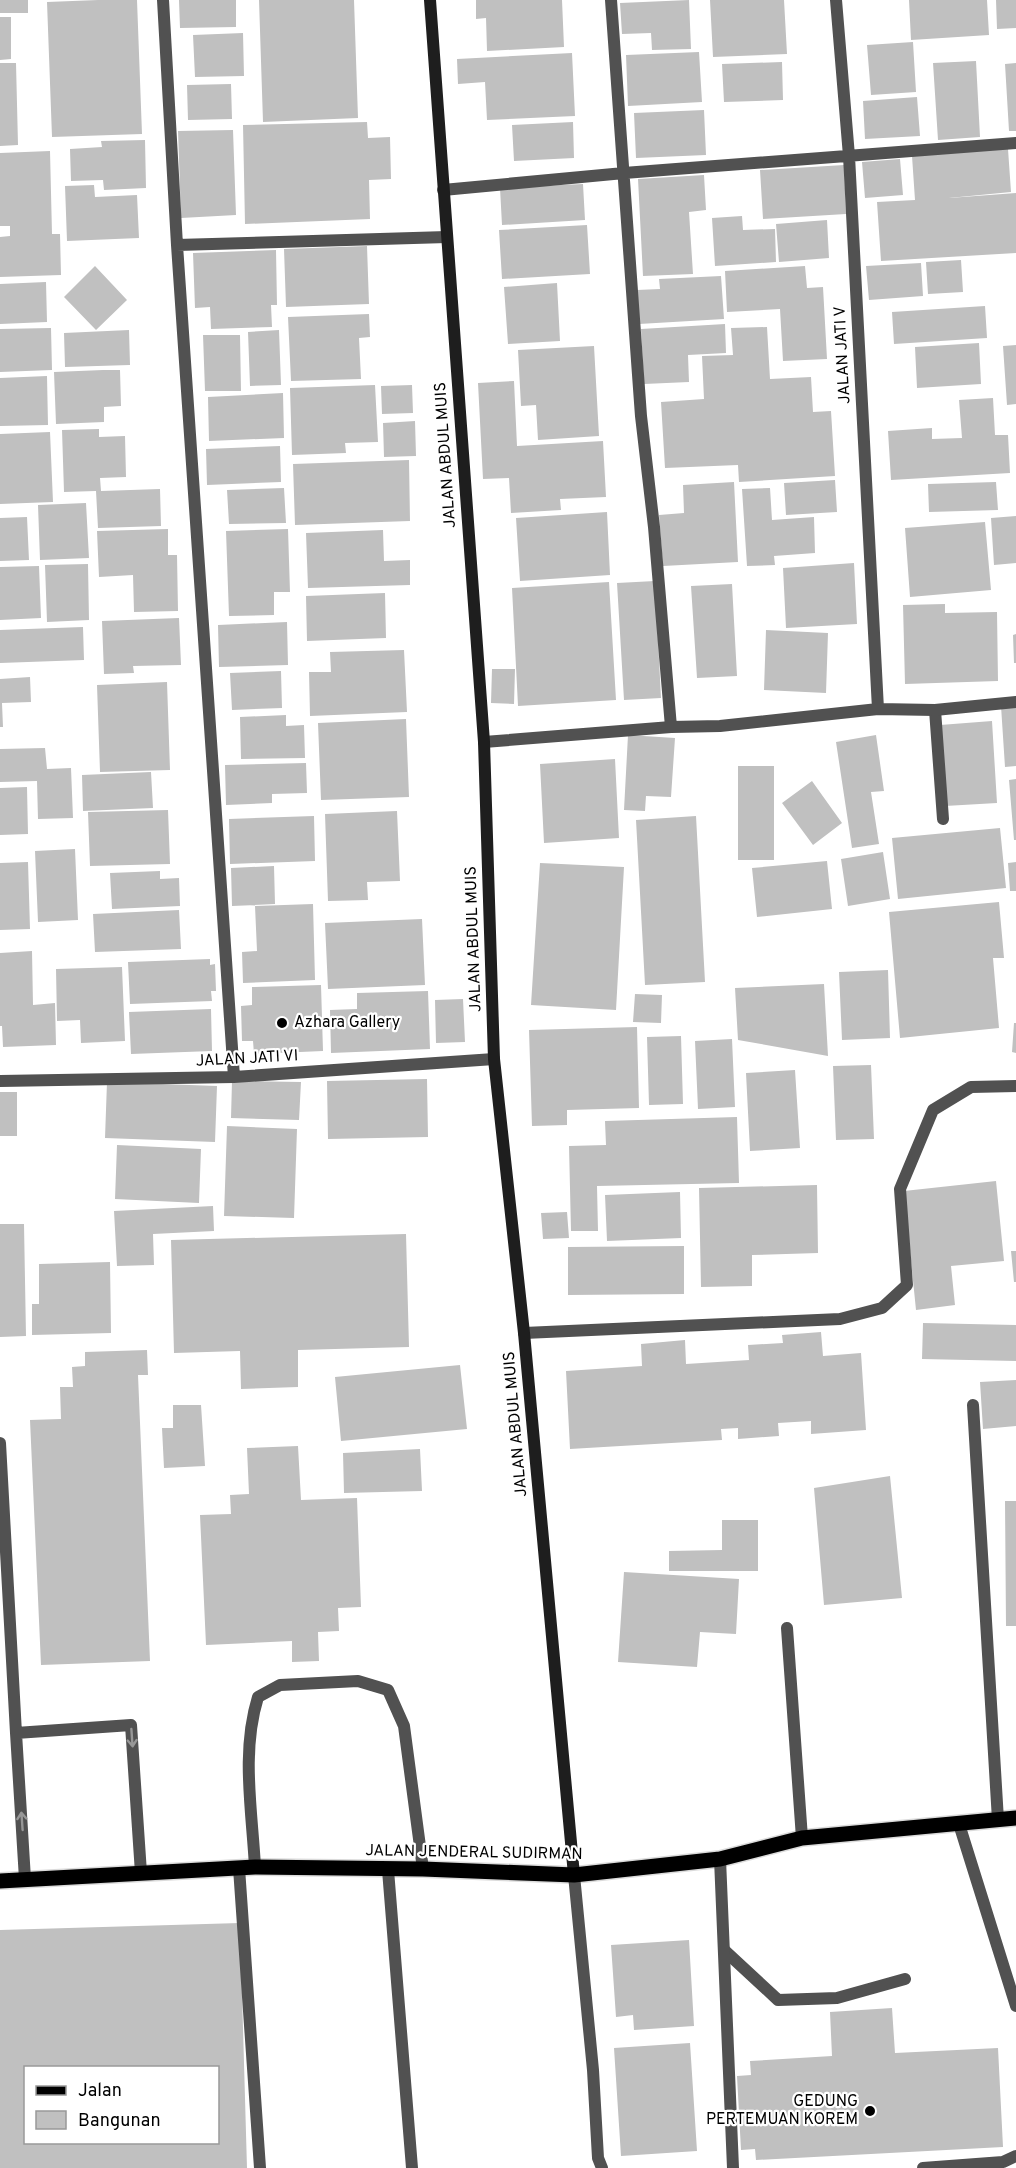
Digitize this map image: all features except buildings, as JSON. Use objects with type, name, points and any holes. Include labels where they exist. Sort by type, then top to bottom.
[{"type":"main road","name":"JALAN JENDERAL SUDIRMAN","points":[[0,1881],[255,1867],[423,1869],[574,1875],[720,1859],[802,1838],[1016,1818]]},
{"type":"street","points":[[163,0],[177,245],[234,1077]]},
{"type":"street","name":"JALAN ABDUL MUIS","points":[[430,0],[484,742],[494,1059],[524,1333],[574,1875]]},
{"type":"street","points":[[611,0],[641,416],[654,527],[670,727]]},
{"type":"street","name":"JALAN JATI V","points":[[836,0],[849,156],[878,709]]},
{"type":"street","points":[[443,190],[624,173],[1016,143]]},
{"type":"street","points":[[177,245],[447,237]]},
{"type":"street","points":[[484,742],[670,727],[720,726],[878,709],[934,710],[1016,702]]},
{"type":"street","points":[[934,710],[943,819]]},
{"type":"street","name":"JALAN JATI VI","points":[[0,1081],[234,1077],[494,1059]]},
{"type":"street","points":[[524,1333],[840,1319],[882,1308],[907,1285],[900,1189],[933,1110],[971,1087],[1016,1086]]},
{"type":"street","points":[[973,1406],[998,1820]]},
{"type":"street","points":[[0,1443],[25,1879]]},
{"type":"street","points":[[787,1628],[802,1838]]},
{"type":"street","points":[[255,1867],[249,1785],[250,1721],[258,1697],[280,1685],[358,1681],[388,1690],[404,1726],[423,1869]]},
{"type":"street","points":[[16,1733],[131,1725],[141,1873]]},
{"type":"street","points":[[959,1824],[1016,2006]]},
{"type":"street","points":[[720,1859],[733,2168]]},
{"type":"street","points":[[239,1868],[260,2168]]},
{"type":"street","points":[[388,1870],[412,2168]]},
{"type":"street","points":[[574,1875],[593,2070],[598,2158],[602,2168]]},
{"type":"street","points":[[724,1950],[778,2000],[837,1998],[905,1979]]},
{"type":"street","points":[[923,2168],[1003,2162],[1016,2156]]},
{"type":"place","name":"Azhara Gallery","points":[[282,1023]]},
{"type":"place","name":"GEDUNG PERTEMUAN KOREM","points":[[870,2111]]}]
